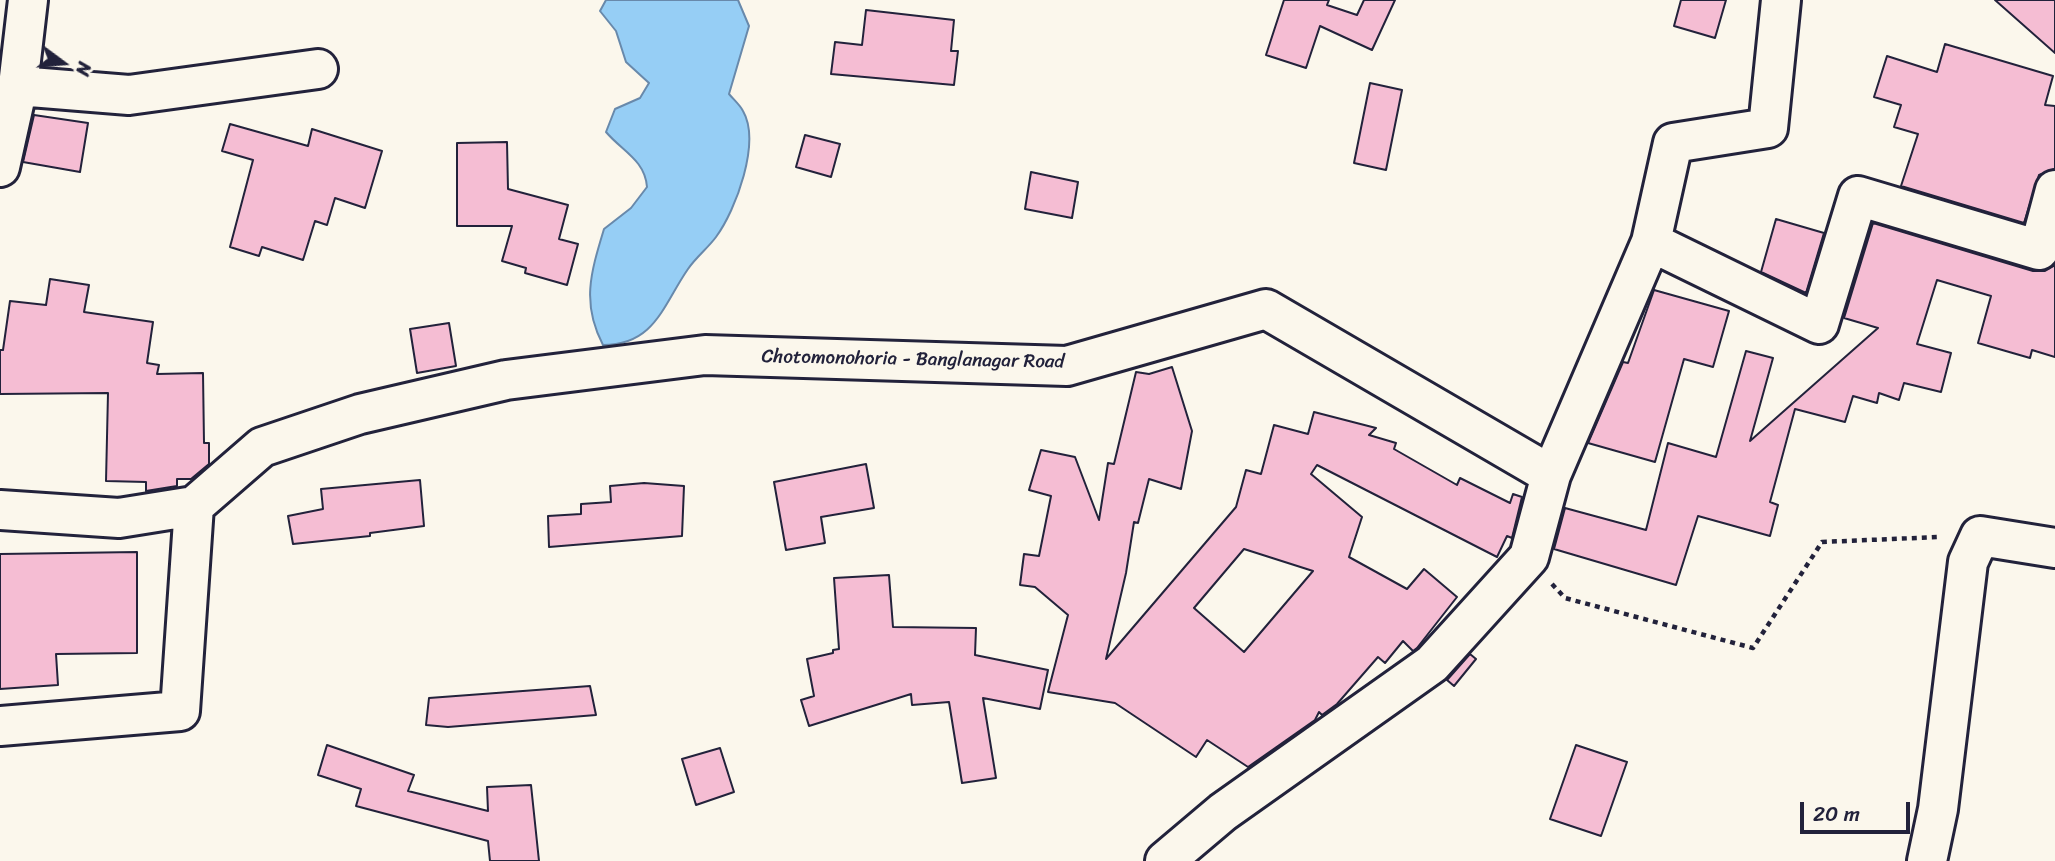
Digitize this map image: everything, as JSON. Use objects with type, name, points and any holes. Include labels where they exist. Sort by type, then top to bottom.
[{"type":"street","points":[[0,167],[18,86],[28,0]]},
{"type":"street","points":[[1165,861],[1223,812],[1433,664],[1528,557],[1552,475],[1651,242],[1673,142],[1768,128],[1780,0]]},
{"type":"street","points":[[18,86],[129,95],[318,69]]},
{"type":"street","points":[[1651,242],[1819,324],[1858,196],[2039,250],[2055,190]]},
{"type":"street","name":"Chotomonohoria - Banglanagar Road","points":[[194,506],[262,447],[360,414],[506,380],[705,355],[1067,366],[1266,309],[1552,475]]},
{"type":"street","points":[[0,510],[119,518],[194,506],[180,711],[0,726]]},
{"type":"street","points":[[1927,861],[1938,809],[1968,562],[1980,536],[2055,548]]},
{"type":"path","points":[[1528,557],[1565,598],[1753,648],[1822,542],[1980,536]]},
{"type":"water","points":[[606,0],[738,0],[749,26],[729,94],[743,111],[748,124],[749,140],[744,176],[731,210],[716,237],[691,265],[664,309],[646,330],[621,343],[603,345],[596,330],[590,301],[592,274],[599,245],[604,229],[631,208],[647,187],[642,170],[632,156],[606,132],[615,109],[640,98],[649,83],[626,62],[616,31],[600,11]]},
{"type":"building","points":[[1284,0],[1329,0],[1327,5],[1357,15],[1364,0],[1395,0],[1372,50],[1320,26],[1306,68],[1266,55]]},
{"type":"building","points":[[1681,0],[1726,0],[1715,38],[1674,26]]},
{"type":"building","points":[[1995,0],[2055,0],[2055,53]]},
{"type":"building","points":[[866,10],[954,20],[951,51],[958,51],[954,85],[831,74],[835,42],[862,45]]},
{"type":"building","points":[[1945,44],[2053,76],[2045,105],[2055,106],[2055,169],[2039,175],[2024,223],[1901,186],[1918,134],[1894,127],[1901,105],[1874,97],[1887,56],[1937,72]]},
{"type":"building","points":[[1370,83],[1402,90],[1386,170],[1354,163]]},
{"type":"building","points":[[34,115],[88,123],[80,172],[23,162]]},
{"type":"building","points":[[230,124],[308,146],[312,129],[382,151],[365,208],[335,198],[327,225],[315,221],[303,260],[262,247],[259,256],[230,247],[253,160],[222,151]]},
{"type":"building","points":[[805,135],[840,144],[831,177],[796,167]]},
{"type":"building","points":[[507,142],[508,189],[568,205],[559,239],[578,244],[567,285],[525,273],[526,268],[502,261],[512,226],[457,226],[457,143]]},
{"type":"building","points":[[1031,172],[1078,182],[1072,218],[1025,209]]},
{"type":"building","points":[[1776,219],[1824,233],[1806,293],[1761,272]]},
{"type":"building","points":[[1873,223],[2033,271],[2045,271],[2055,265],[2055,357],[2032,350],[2030,358],[1978,343],[1991,296],[1937,280],[1917,344],[1951,353],[1941,392],[1904,383],[1899,400],[1879,393],[1877,403],[1853,396],[1845,422],[1795,409],[1770,502],[1778,505],[1770,536],[1698,516],[1676,585],[1554,549],[1565,508],[1646,530],[1668,443],[1716,457],[1746,351],[1773,358],[1750,441],[1878,328],[1844,318]]},
{"type":"building","points":[[50,279],[89,285],[84,312],[153,322],[147,363],[159,365],[157,374],[203,373],[204,443],[209,443],[209,464],[191,479],[177,479],[177,486],[146,491],[146,482],[106,481],[108,393],[0,394],[0,350],[3,350],[10,301],[46,305]]},
{"type":"building","points":[[1654,290],[1729,311],[1713,367],[1684,359],[1655,462],[1588,443],[1623,362],[1628,363]]},
{"type":"building","points":[[449,323],[456,366],[417,373],[410,329]]},
{"type":"building","points":[[1172,367],[1192,431],[1181,489],[1149,479],[1138,523],[1134,522],[1126,573],[1106,659],[1236,507],[1246,470],[1261,474],[1274,425],[1308,434],[1314,412],[1376,428],[1369,435],[1396,443],[1394,449],[1457,485],[1460,478],[1510,503],[1513,494],[1522,497],[1512,538],[1507,536],[1497,557],[1317,465],[1311,474],[1362,517],[1349,557],[1407,589],[1424,569],[1457,597],[1417,648],[1413,651],[1403,641],[1385,663],[1378,657],[1337,704],[1322,715],[1319,712],[1315,720],[1248,767],[1207,740],[1196,757],[1115,703],[1048,692],[1068,615],[1035,587],[1020,585],[1024,554],[1039,556],[1051,496],[1029,490],[1041,450],[1075,457],[1099,520],[1108,463],[1114,464],[1136,372],[1149,374]],"holes":[[[1244,549],[1313,571],[1244,652],[1194,608]]]},
{"type":"building","points":[[866,464],[874,508],[821,517],[825,543],[786,550],[774,482]]},
{"type":"building","points":[[420,480],[424,526],[370,533],[370,536],[293,544],[288,516],[323,509],[321,489]]},
{"type":"building","points":[[644,483],[684,486],[682,536],[549,547],[548,516],[581,514],[581,504],[611,502],[610,486]]},
{"type":"building","points":[[137,552],[137,653],[56,654],[58,685],[0,689],[0,554]]},
{"type":"building","points":[[889,575],[893,627],[976,628],[975,655],[1048,670],[1040,709],[983,698],[996,778],[962,783],[949,702],[912,705],[911,694],[809,726],[801,700],[814,696],[807,659],[839,649],[834,578]]},
{"type":"building","points":[[1470,654],[1476,659],[1454,686],[1447,680]]},
{"type":"building","points":[[590,686],[596,715],[448,727],[426,725],[429,698]]},
{"type":"building","points":[[327,745],[414,775],[408,791],[488,811],[487,787],[531,785],[539,861],[490,861],[488,841],[356,806],[361,789],[318,775]]},
{"type":"building","points":[[1576,745],[1627,762],[1601,836],[1550,819]]},
{"type":"building","points":[[720,748],[734,792],[696,805],[682,759]]}]
